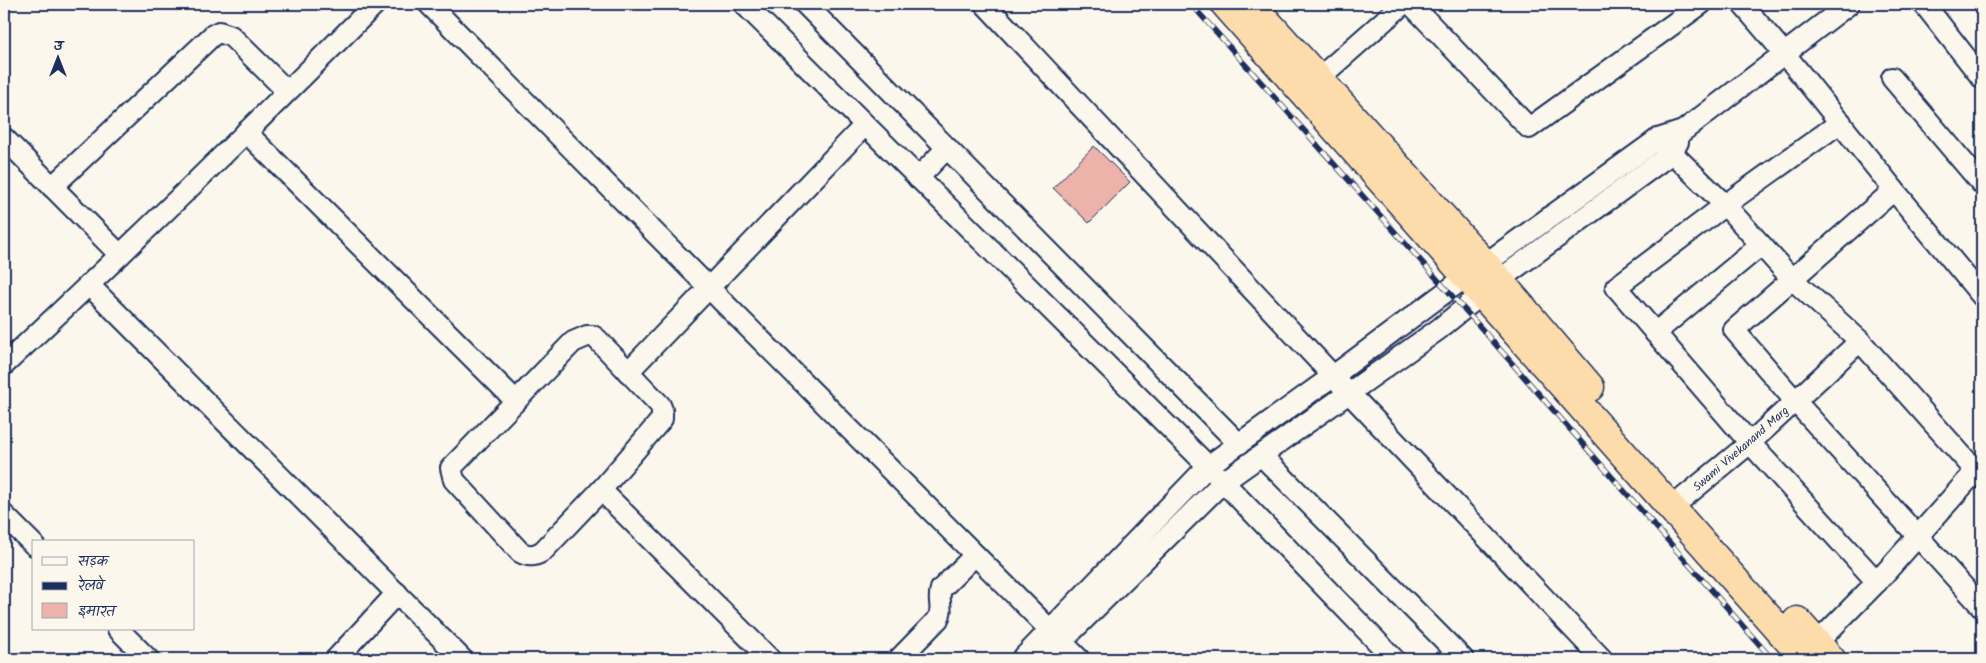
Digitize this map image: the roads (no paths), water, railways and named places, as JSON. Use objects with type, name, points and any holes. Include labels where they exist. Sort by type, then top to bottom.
[{"type":"highway","points":[[1225,4],[1484,278]]},
{"type":"highway","points":[[1251,4],[1320,78],[1484,278],[1678,502],[1814,655]]},
{"type":"street","points":[[4,365],[120,255],[374,4]]},
{"type":"street","points":[[430,4],[709,288],[1079,659]]},
{"type":"street","points":[[744,4],[1208,466],[1222,483],[1394,659]]},
{"type":"street","points":[[805,4],[1239,444]]},
{"type":"street","points":[[985,4],[1349,393],[1602,659]]},
{"type":"street","points":[[1320,78],[1402,4]]},
{"type":"street","points":[[1411,4],[1529,128],[1701,4]]},
{"type":"street","points":[[1742,4],[1841,122],[1894,190],[1982,296]]},
{"type":"street","points":[[1044,659],[1056,636],[1208,466],[1333,376],[1484,278],[1665,146],[1849,4]]},
{"type":"street","points":[[1924,4],[1982,78]]},
{"type":"street","points":[[52,187],[213,35],[219,32],[230,36],[287,91]]},
{"type":"street","points":[[1892,78],[1982,184]]},
{"type":"street","points":[[1841,122],[1725,205],[1616,287],[1750,443],[1877,582]]},
{"type":"street","points":[[628,372],[865,125]]},
{"type":"street","points":[[246,132],[516,401]]},
{"type":"street","points":[[4,138],[120,255]]},
{"type":"street","points":[[1665,146],[1725,205],[1791,278],[1860,341],[1980,471],[1917,537],[1814,655]]},
{"type":"street","points":[[918,178],[947,148]]},
{"type":"street","points":[[1894,190],[1791,278],[1734,330],[1796,402],[1982,607]]},
{"type":"street","points":[[1655,333],[1761,245]]},
{"type":"street","points":[[1022,659],[1056,636],[1222,483],[1439,329],[1484,278]]},
{"type":"street","points":[[89,285],[462,659]]},
{"type":"street","points":[[587,336],[592,336],[660,405],[662,410],[662,419],[602,490],[543,551],[534,556],[528,556],[520,552],[454,480],[451,472],[454,464],[516,401],[574,342],[587,336]]},
{"type":"street","name":"Swami Vivekanand Marg","points":[[1678,502],[1750,443],[1860,341]]},
{"type":"street","points":[[1262,455],[1463,659]]},
{"type":"street","points":[[602,490],[770,659]]},
{"type":"street","points":[[8,527],[32,544]]},
{"type":"street","points":[[899,659],[938,619],[941,613],[939,594],[941,589],[975,554]]},
{"type":"street","points":[[336,659],[397,593]]},
{"type":"street","points":[[119,630],[148,659]]},
{"type":"railway","points":[[1191,4],[1481,328],[1772,659]]}]
